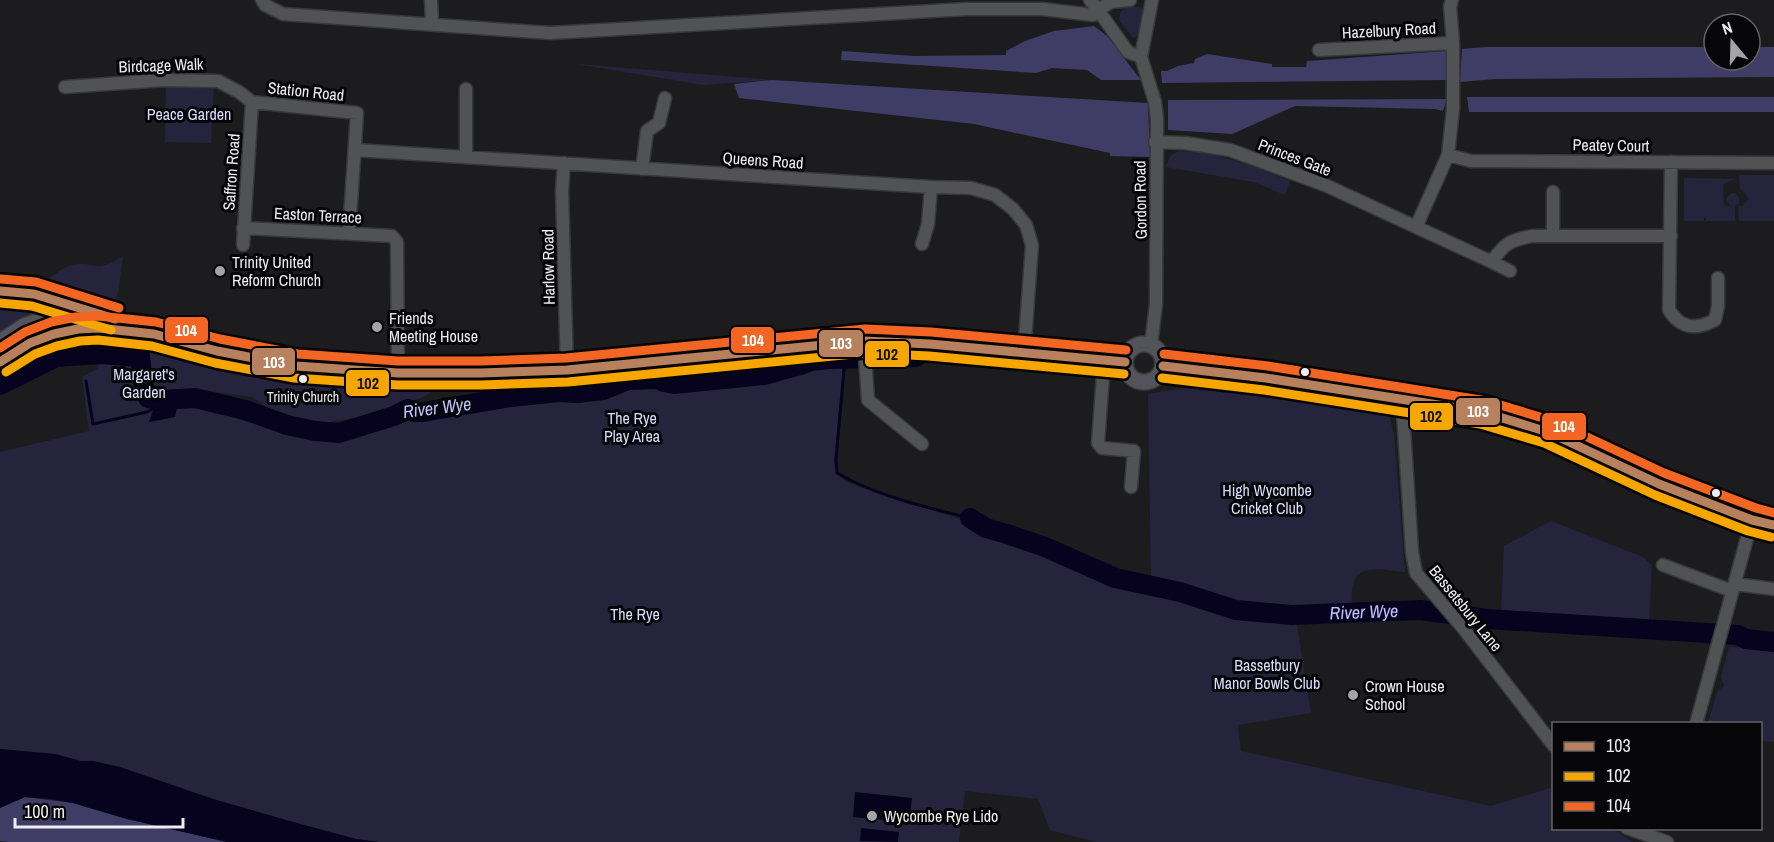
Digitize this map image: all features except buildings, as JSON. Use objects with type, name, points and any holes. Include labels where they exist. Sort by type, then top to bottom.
[{"type":"main road","points":[[0,342],[24,326],[55,315],[89,312],[138,326],[153,334]]},
{"type":"main road","points":[[0,362],[30,343],[54,334],[98,328],[153,334],[217,351],[296,366],[398,373],[567,370],[864,342],[930,344],[1125,362]]},
{"type":"main road","points":[[1145,344],[1161,353],[1163,366],[1154,380],[1138,382],[1128,375],[1125,362],[1126,355],[1135,346],[1145,344]]},
{"type":"main road","points":[[1163,366],[1402,398],[1483,412],[1548,432],[1659,484],[1752,520],[1774,525]]},
{"type":"street","points":[[431,0],[432,24]]},
{"type":"street","points":[[1090,0],[1128,52],[1141,57]]},
{"type":"street","points":[[264,2],[283,14],[550,33],[967,9],[1042,9],[1093,15],[1111,2],[1130,0]]},
{"type":"street","name":"Gordon Road","points":[[1150,345],[1156,304],[1155,102],[1141,57],[1152,0]]},
{"type":"street","name":"Hazelbury Road","points":[[1319,50],[1453,43],[1450,7],[1452,0]]},
{"type":"street","points":[[1416,227],[1448,155],[1453,109],[1453,43]]},
{"type":"street","name":"Birdcage Walk","points":[[65,87],[164,80],[218,81],[252,102]]},
{"type":"street","points":[[466,89],[466,156]]},
{"type":"street","points":[[642,169],[647,131],[659,123],[665,98]]},
{"type":"street","name":"Station Road","points":[[252,102],[357,113],[355,150]]},
{"type":"street","name":"Saffron Road","points":[[243,244],[252,102]]},
{"type":"street","name":"Princes Gate","points":[[1155,141],[1185,142],[1230,150],[1325,185],[1510,271]]},
{"type":"street","points":[[349,233],[355,150]]},
{"type":"street","name":"Queens Road","points":[[355,150],[971,188],[995,195],[1013,208],[1026,225],[1032,245],[1024,354]]},
{"type":"street","name":"Peatey Court","points":[[1448,155],[1471,161],[1774,163]]},
{"type":"street","points":[[1671,162],[1669,310],[1676,321],[1689,326],[1704,326],[1715,320],[1718,306],[1718,278]]},
{"type":"street","name":"Harlow Road","points":[[564,163],[562,190],[567,370]]},
{"type":"street","points":[[922,244],[928,224],[931,187]]},
{"type":"street","points":[[1553,192],[1553,236]]},
{"type":"street","name":"Easton Terrace","points":[[243,228],[392,236],[397,242],[398,373]]},
{"type":"street","points":[[1492,262],[1500,249],[1516,239],[1533,236],[1671,237]]},
{"type":"street","points":[[0,291],[34,294],[68,303],[89,312]]},
{"type":"street","points":[[864,342],[868,400],[922,444]]},
{"type":"street","points":[[1104,361],[1098,442],[1102,448],[1134,451],[1131,487]]},
{"type":"street","name":"Bassetsbury Lane","points":[[1402,398],[1412,552],[1416,573],[1463,628],[1552,743]]},
{"type":"street","points":[[1696,722],[1752,520]]},
{"type":"street","points":[[1663,565],[1733,588],[1774,589]]},
{"type":"street","points":[[1635,830],[1665,838]]},
{"type":"green space","points":[[1126,7],[1140,7],[1145,12],[1141,31],[1133,38],[1119,20],[1121,11]]},
{"type":"green space","points":[[577,64],[772,80],[704,85]]},
{"type":"green space","name":"Peace Garden","points":[[166,84],[214,85],[211,143],[165,142]]},
{"type":"green space","points":[[1180,151],[1223,157],[1290,181],[1285,195],[1254,182],[1166,167],[1170,157]]},
{"type":"green space","points":[[1739,175],[1774,175],[1774,221],[1739,221],[1738,206],[1742,206],[1749,199],[1740,188]]},
{"type":"green space","points":[[1684,178],[1735,179],[1723,184],[1724,206],[1731,206],[1727,201],[1730,194],[1735,193],[1739,197],[1739,203],[1735,206],[1735,221],[1706,221],[1704,218],[1704,221],[1684,221]]},
{"type":"green space","points":[[123,256],[118,293],[114,304],[84,296],[45,291],[43,286],[46,282],[66,267],[78,264],[104,265]]},
{"type":"green space","points":[[0,296],[16,297],[57,307],[57,309],[24,319],[0,332]]},
{"type":"green space","name":"The Rye","points":[[117,338],[203,359],[294,376],[432,391],[424,397],[406,403],[354,418],[318,424],[296,420],[270,409],[252,397],[194,389],[193,404],[196,407],[291,433],[313,436],[334,435],[365,428],[387,419],[501,401],[620,386],[721,382],[813,365],[843,365],[834,464],[836,471],[846,482],[971,523],[971,527],[1009,539],[1124,585],[1171,594],[1202,606],[1252,619],[1296,620],[1311,713],[1238,725],[1241,751],[1491,806],[1552,787],[1552,830],[1614,830],[1633,842],[1096,842],[1050,830],[1038,799],[965,791],[959,842],[379,842],[356,839],[213,799],[120,767],[55,754],[0,749],[0,452],[89,431],[82,377],[97,369],[102,359],[114,358]]},
{"type":"green space","name":"High Wycombe Cricket Club","points":[[1206,384],[1382,405],[1388,410],[1394,435],[1405,572],[1367,570],[1356,577],[1353,584],[1352,604],[1296,608],[1254,607],[1205,591],[1204,593],[1151,579],[1148,394]]},
{"type":"green space","points":[[1551,521],[1643,557],[1652,566],[1649,622],[1501,615],[1504,546]]},
{"type":"green space","points":[[1729,647],[1774,649],[1774,742],[1762,741],[1762,722],[1708,722],[1717,692],[1724,686],[1721,677]]},
{"type":"shaded area","points":[[1094,26],[1107,36],[1141,80],[1101,80],[1087,70],[1052,68],[1036,73],[841,60],[842,51],[914,56],[1006,55],[1006,51],[1025,41],[1054,31]]},
{"type":"shaded area","points":[[1702,47],[1702,72],[1762,72],[1762,47],[1774,47],[1774,77],[1495,79],[1460,82],[1462,49]]},
{"type":"shaded area","points":[[1446,51],[1447,80],[1162,83],[1161,71],[1194,63],[1195,59],[1207,54],[1272,64],[1272,67],[1306,67],[1307,61]]},
{"type":"shaded area","points":[[772,80],[1148,103],[1150,157],[1110,156],[1110,153],[974,124],[739,98],[734,84]]},
{"type":"shaded area","points":[[1467,97],[1774,97],[1774,112],[1469,112]]},
{"type":"shaded area","points":[[1447,99],[1443,111],[1295,106],[1232,134],[1168,130],[1168,100]]},
{"type":"shaded area","points":[[92,338],[90,345],[62,349],[23,363],[0,379],[0,372],[30,354]]},
{"type":"shaded area","points":[[25,797],[73,803],[127,819],[227,842],[0,841],[0,808]]},
{"type":"water","points":[[161,391],[179,398],[175,417],[149,422],[155,404],[151,396],[154,392]]},
{"type":"water","points":[[0,749],[55,754],[120,767],[213,799],[356,839],[379,842],[227,842],[51,799],[25,797],[0,808]]},
{"type":"water","points":[[855,792],[912,798],[909,822],[853,817]]},
{"type":"water","points":[[861,828],[899,832],[898,842],[860,841]]},
{"type":"waterway","name":"River Wye","points":[[0,385],[56,357],[101,354],[140,357],[143,384],[148,398],[161,400],[195,398],[245,410],[287,425],[339,433],[394,416],[408,409],[423,412],[511,397],[603,390],[628,380],[658,379],[674,384],[764,375],[811,361],[828,359],[916,357]]},
{"type":"waterway","points":[[845,359],[836,459],[837,473],[884,494],[970,518]]},
{"type":"waterway","points":[[86,381],[93,424],[147,412],[156,407]]},
{"type":"waterway","name":"River Wye","points":[[970,518],[986,528],[1045,547],[1115,578],[1180,592],[1236,610],[1292,615],[1420,610],[1488,619],[1738,635],[1746,639],[1774,642]]},
{"type":"transit line","name":"104","points":[[1,279],[36,282],[119,308]]},
{"type":"transit line","name":"103","points":[[0,291],[34,294],[115,319]]},
{"type":"transit line","name":"102","points":[[0,303],[32,306],[111,330]]},
{"type":"transit line","name":"104","points":[[0,348],[25,332],[51,322],[98,316],[156,322],[220,339],[298,354],[398,361],[566,358],[865,329],[931,332],[1126,350]]},
{"type":"transit line","name":"103","points":[[0,362],[30,343],[54,334],[98,328],[154,334],[217,351],[296,366],[398,373],[567,370],[864,341],[930,344],[1125,362]]},
{"type":"transit line","name":"102","points":[[6,372],[35,354],[57,346],[98,340],[152,346],[215,363],[294,378],[398,385],[568,382],[864,353],[929,356],[1124,374]]},
{"type":"transit line","name":"104","points":[[1164,354],[1268,366],[1487,401],[1553,421],[1664,473],[1774,513]]},
{"type":"transit line","name":"103","points":[[1163,366],[1266,378],[1483,412],[1548,432],[1659,484],[1752,520],[1774,525]]},
{"type":"transit line","name":"102","points":[[1162,378],[1264,390],[1480,424],[1544,443],[1655,495],[1748,531],[1771,537]]},
{"type":"place","name":"Trinity United Reform Church","points":[[220,271]]},
{"type":"place","name":"Friends Meeting House","points":[[377,327]]},
{"type":"place","name":"Trinity Church","points":[[303,379]]},
{"type":"place","name":"Crown House School","points":[[1353,695]]},
{"type":"place","name":"Wycombe Rye Lido","points":[[872,816]]},
{"type":"park label","name":"Margaret's Garden","points":[[144,383]]},
{"type":"park label","name":"The Rye Play Area","points":[[632,427]]},
{"type":"park label","name":"Bassetbury Manor Bowls Club","points":[[1267,674]]}]
